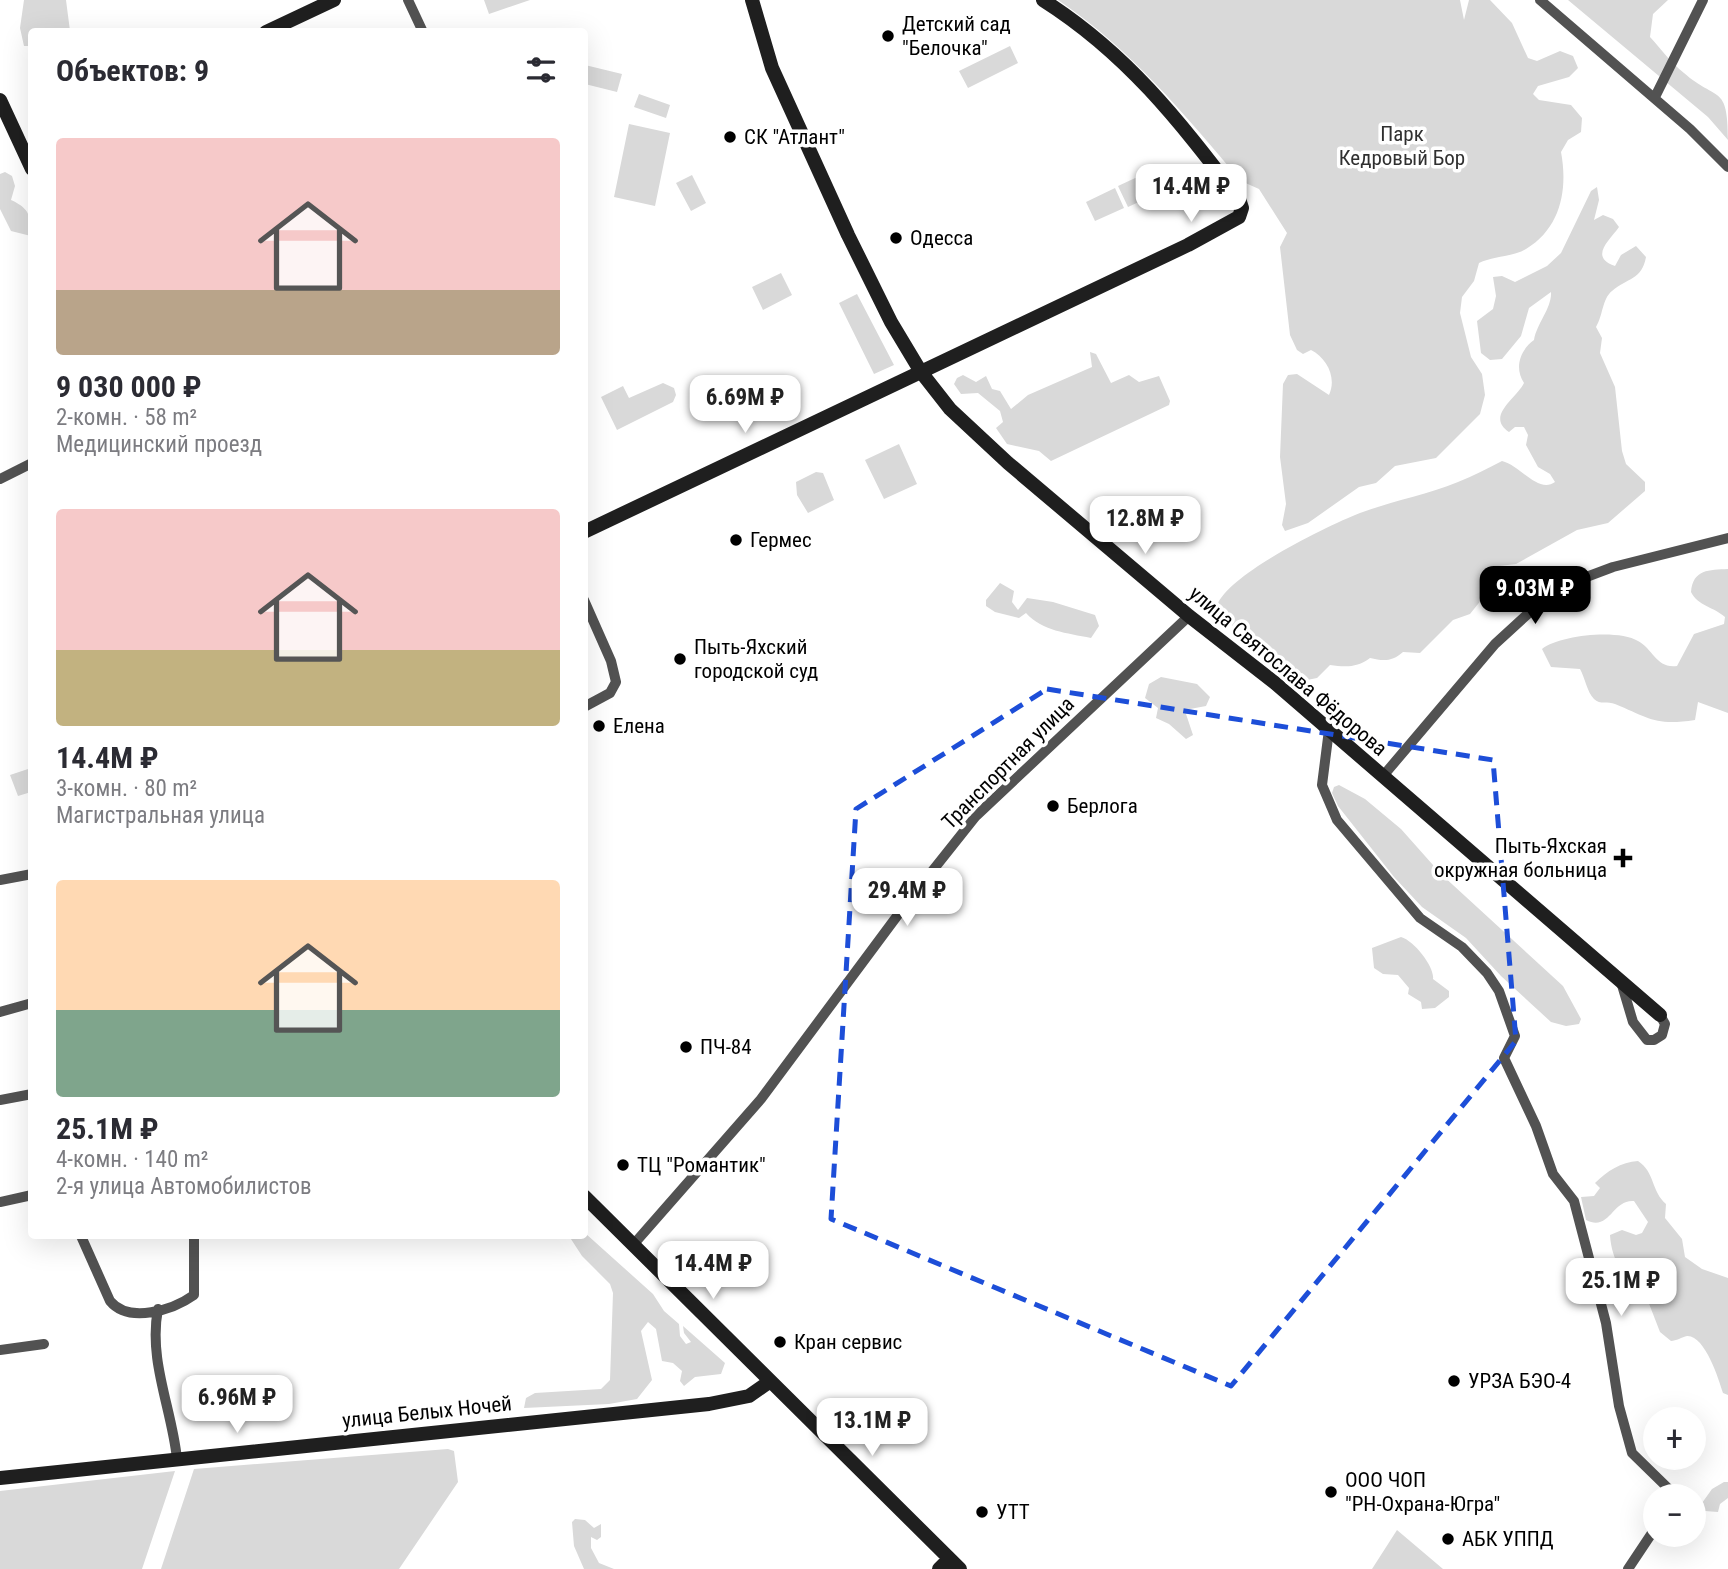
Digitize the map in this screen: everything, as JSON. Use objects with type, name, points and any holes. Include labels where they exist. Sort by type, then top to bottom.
[{"type":"street","points":[[274,28],[334,0]]},
{"type":"street","points":[[408,0],[421,28]]},
{"type":"street","name":"улица Святослава Фёдорова","points":[[751,0],[772,68],[799,131],[886,312],[921,372],[964,423],[1189,616],[1329,730],[1660,1015]]},
{"type":"street","points":[[588,530],[1188,245],[1242,213],[1239,199],[1133,69],[1044,0]]},
{"type":"street","points":[[1540,0],[1655,97],[1728,167]]},
{"type":"street","points":[[1655,97],[1703,0]]},
{"type":"street","points":[[0,100],[26,144]]},
{"type":"street","points":[[0,479],[28,465]]},
{"type":"street","points":[[1383,776],[1495,644],[1529,611],[1553,594],[1613,567],[1728,538]]},
{"type":"street","points":[[588,609],[611,661],[616,682],[610,693],[588,705]]},
{"type":"street","name":"Транспортная улица","points":[[633,1245],[761,1099],[906,904],[976,816],[1189,616]]},
{"type":"street","points":[[1329,730],[1322,785],[1337,820],[1411,909],[1468,952],[1499,991],[1515,1039],[1504,1058],[1536,1126],[1552,1174],[1574,1201],[1606,1323],[1619,1406],[1632,1453],[1664,1484]]},
{"type":"street","points":[[0,880],[28,875]]},
{"type":"street","points":[[1619,982],[1625,991],[1633,1022],[1647,1040],[1654,1041],[1662,1035],[1665,1024],[1660,1015]]},
{"type":"street","points":[[0,1012],[28,1004]]},
{"type":"street","points":[[0,1100],[28,1095]]},
{"type":"street","points":[[0,1202],[28,1196]]},
{"type":"street","points":[[588,1200],[949,1566]]},
{"type":"street","points":[[82,1239],[113,1305],[130,1313],[177,1305],[194,1295],[194,1239]]},
{"type":"street","points":[[158,1309],[155,1325],[156,1349],[177,1459]]},
{"type":"street","points":[[0,1350],[44,1344]]},
{"type":"street","name":"улица Белых Ночей","points":[[0,1478],[709,1404],[749,1396],[769,1382]]},
{"type":"street","points":[[1628,1569],[1643,1546]]},
{"type":"highlighted area","points":[[1047,689],[1493,760],[1516,1041],[1231,1386],[831,1219],[856,809]]},
{"type":"green space","points":[[24,0],[66,0],[70,28],[28,28],[28,46],[24,46],[20,28]]},
{"type":"green space","points":[[484,0],[530,0],[489,14]]},
{"type":"green space","name":"Парк Кедровый Бор","points":[[1058,0],[1460,0],[1464,20],[1469,0],[1490,0],[1512,23],[1528,58],[1537,61],[1560,51],[1573,56],[1578,68],[1569,77],[1538,86],[1533,94],[1539,100],[1571,105],[1582,118],[1581,132],[1568,140],[1561,152],[1563,180],[1559,206],[1547,230],[1526,249],[1479,263],[1474,281],[1462,297],[1460,313],[1471,357],[1482,374],[1485,395],[1480,414],[1436,458],[1395,466],[1376,483],[1359,487],[1308,523],[1285,531],[1282,525],[1286,504],[1280,457],[1283,384],[1288,375],[1297,374],[1329,395],[1332,382],[1329,369],[1322,358],[1311,350],[1303,354],[1297,350],[1290,335],[1280,247],[1287,233],[1259,189],[1241,181],[1156,84],[1110,40]]},
{"type":"green space","points":[[1568,0],[1668,0],[1653,14],[1650,37],[1679,69],[1723,101],[1728,140],[1708,117]]},
{"type":"green space","points":[[1010,46],[1018,63],[968,88],[959,71]]},
{"type":"green space","points":[[588,66],[622,74],[617,92],[588,85]]},
{"type":"green space","points":[[639,94],[670,105],[666,118],[634,107]]},
{"type":"green space","points":[[629,124],[670,133],[655,206],[614,197]]},
{"type":"green space","points":[[5,172],[12,176],[15,186],[11,200],[22,206],[28,214],[28,235],[11,231],[0,209],[0,174]]},
{"type":"green space","points":[[1146,173],[1156,194],[1128,207],[1118,186]]},
{"type":"green space","points":[[692,175],[706,203],[691,211],[676,183]]},
{"type":"green space","points":[[1597,187],[1599,200],[1594,220],[1603,215],[1613,219],[1619,227],[1606,243],[1603,258],[1615,266],[1621,255],[1636,246],[1646,257],[1641,270],[1633,278],[1609,294],[1596,327],[1602,338],[1600,353],[1615,387],[1622,451],[1626,464],[1645,482],[1645,491],[1608,523],[1577,530],[1516,564],[1499,566],[1490,571],[1482,599],[1470,614],[1453,620],[1420,653],[1403,652],[1387,660],[1370,658],[1351,666],[1330,665],[1317,678],[1307,680],[1275,661],[1258,642],[1247,640],[1221,615],[1217,605],[1226,592],[1259,565],[1345,519],[1446,487],[1502,461],[1536,482],[1549,485],[1555,482],[1550,474],[1538,467],[1526,445],[1528,435],[1524,427],[1515,427],[1509,432],[1500,420],[1501,413],[1524,383],[1519,371],[1520,360],[1525,349],[1534,340],[1549,304],[1551,292],[1529,308],[1521,336],[1502,359],[1490,360],[1481,353],[1477,321],[1493,309],[1496,296],[1493,277],[1502,276],[1515,282],[1547,266],[1561,253],[1591,191]]},
{"type":"green space","points":[[1115,188],[1124,208],[1095,221],[1086,202]]},
{"type":"green space","points":[[781,273],[792,295],[763,310],[752,287]]},
{"type":"green space","points":[[857,294],[894,365],[874,374],[839,303]]},
{"type":"green space","points":[[1090,352],[1096,354],[1111,383],[1129,375],[1139,382],[1159,376],[1170,401],[1169,405],[1051,461],[1039,451],[1007,444],[996,428],[1003,422],[1000,411],[978,393],[961,394],[954,384],[957,378],[963,375],[976,382],[986,376],[992,389],[1000,391],[1011,409],[1028,395],[1092,367]]},
{"type":"green space","points":[[663,383],[674,388],[676,395],[673,402],[617,430],[601,397],[623,386],[629,398]]},
{"type":"green space","points":[[899,444],[917,484],[884,499],[865,460]]},
{"type":"green space","points":[[816,472],[823,473],[834,500],[808,513],[797,495],[796,482]]},
{"type":"green space","points":[[1728,569],[1728,713],[1698,702],[1695,720],[1670,722],[1645,717],[1612,703],[1599,702],[1590,693],[1580,669],[1551,667],[1542,649],[1575,637],[1617,635],[1638,641],[1660,662],[1677,666],[1694,634],[1724,624],[1725,617],[1694,597],[1691,592],[1692,584],[1703,572]]},
{"type":"green space","points":[[1000,583],[1014,591],[1012,602],[1018,610],[1027,598],[1053,602],[1095,615],[1099,626],[1091,638],[1047,628],[1026,613],[1019,618],[995,612],[986,606],[986,600]]},
{"type":"green space","points":[[1161,677],[1197,684],[1210,697],[1206,706],[1190,709],[1186,714],[1193,735],[1186,739],[1169,724],[1156,718],[1158,708],[1145,698],[1149,684]]},
{"type":"green space","points":[[28,769],[28,793],[18,796],[10,775]]},
{"type":"green space","points":[[1339,785],[1365,799],[1401,829],[1441,874],[1563,986],[1581,1019],[1579,1024],[1566,1026],[1551,1022],[1501,976],[1466,938],[1422,907],[1394,877],[1338,806],[1332,793],[1334,787]]},
{"type":"green space","points":[[1401,937],[1418,949],[1431,968],[1433,979],[1449,991],[1449,997],[1435,1008],[1422,1009],[1421,1002],[1408,994],[1409,988],[1398,975],[1383,974],[1374,968],[1372,948]]},
{"type":"green space","points":[[1638,1161],[1666,1204],[1665,1218],[1682,1239],[1685,1257],[1702,1269],[1728,1278],[1728,1395],[1723,1393],[1710,1359],[1700,1343],[1687,1336],[1671,1341],[1660,1332],[1641,1283],[1627,1276],[1618,1265],[1610,1235],[1622,1230],[1636,1235],[1642,1233],[1648,1222],[1634,1201],[1621,1205],[1601,1222],[1586,1220],[1581,1197],[1594,1196],[1600,1188],[1595,1183],[1609,1171]]},
{"type":"green space","points":[[588,1236],[653,1294],[664,1311],[679,1324],[680,1336],[686,1344],[691,1342],[684,1333],[683,1326],[725,1363],[721,1374],[695,1377],[684,1386],[680,1381],[682,1371],[673,1363],[662,1361],[656,1329],[648,1322],[641,1331],[652,1380],[637,1399],[609,1404],[524,1408],[526,1398],[535,1393],[601,1389],[610,1380],[613,1293],[610,1284],[582,1256],[571,1239],[588,1239]]},
{"type":"green space","points":[[448,1449],[454,1451],[458,1482],[399,1569],[161,1569],[194,1469]]},
{"type":"green space","points":[[175,1471],[142,1569],[0,1569],[0,1491]]},
{"type":"green space","points":[[1728,1482],[1728,1498],[1720,1504],[1718,1512],[1706,1511],[1706,1497],[1712,1489]]},
{"type":"green space","points":[[575,1519],[585,1520],[594,1528],[601,1524],[601,1537],[597,1540],[591,1537],[591,1548],[599,1563],[614,1569],[584,1569],[574,1546],[572,1522]]},
{"type":"green space","points":[[1397,1530],[1443,1569],[1372,1569]]},
{"type":"place","name":"Детский сад \"Белочка\"","points":[[888,36]]},
{"type":"place","name":"СК \"Атлант\"","points":[[730,137]]},
{"type":"place","name":"Одесса","points":[[896,238]]},
{"type":"place","name":"Гермес","points":[[736,540]]},
{"type":"place","name":"Пыть-Яхский городской суд","points":[[680,659]]},
{"type":"place","name":"Елена","points":[[599,726]]},
{"type":"place","name":"Берлога","points":[[1053,806]]},
{"type":"place","name":"Пыть-Яхская окружная больница","points":[[1623,858]]},
{"type":"place","name":"ПЧ-84","points":[[686,1047]]},
{"type":"place","name":"ТЦ \"Романтик\"","points":[[623,1165]]},
{"type":"place","name":"Кран сервис","points":[[780,1342]]},
{"type":"place","name":"УРЗА БЭО-4","points":[[1454,1381]]},
{"type":"place","name":"ООО ЧОП \"РН-Охрана-Югра\"","points":[[1331,1492]]},
{"type":"place","name":"УТТ","points":[[982,1512]]},
{"type":"place","name":"АБК УППД","points":[[1448,1539]]}]
